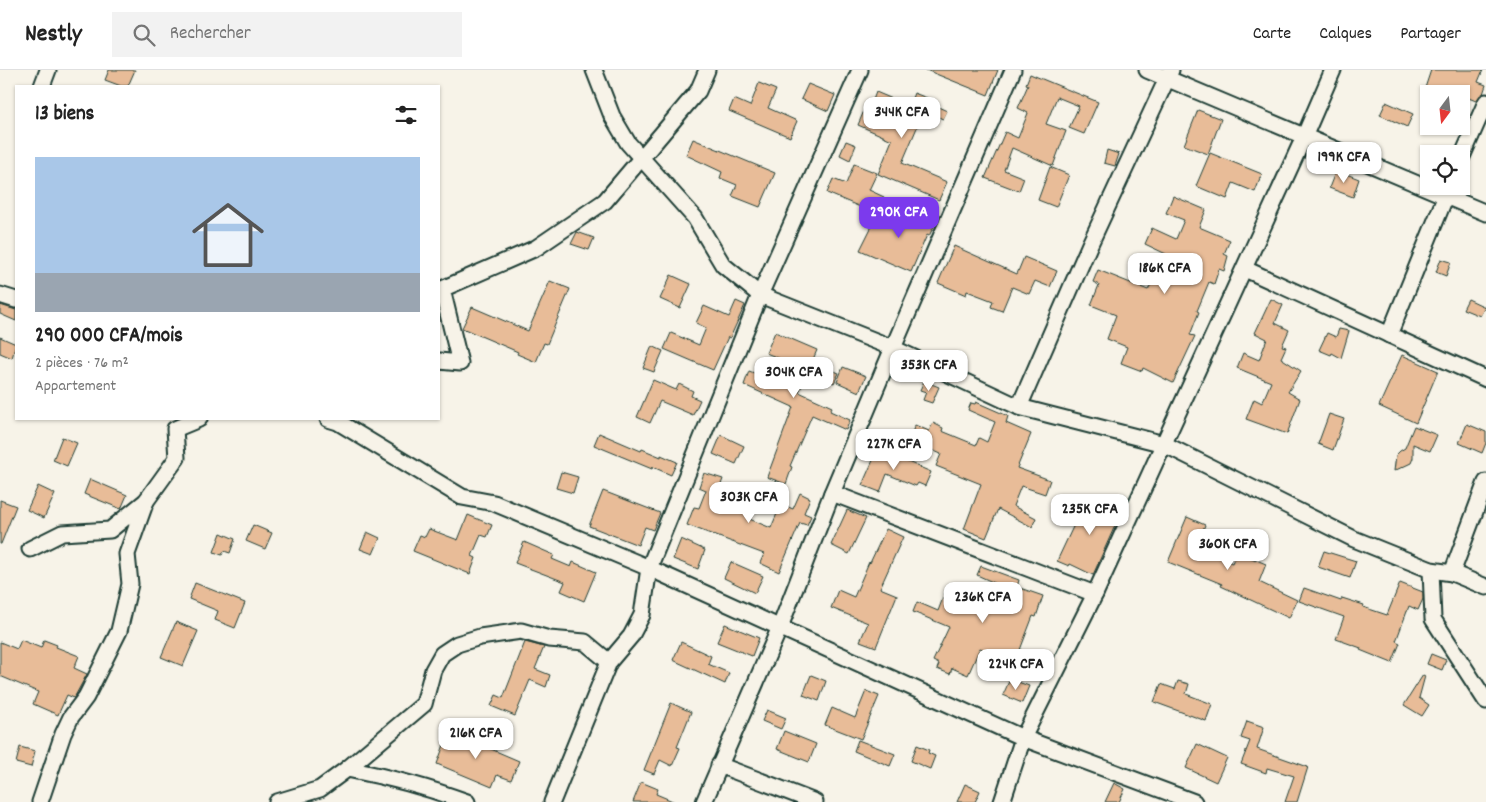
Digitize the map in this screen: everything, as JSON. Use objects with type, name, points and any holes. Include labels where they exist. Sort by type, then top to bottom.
[{"type":"street","points":[[42,85],[48,70]]},
{"type":"street","points":[[594,70],[612,116],[628,142],[695,218],[723,265],[760,295],[893,348],[1019,407],[1164,444],[1354,540],[1431,570],[1452,573],[1486,587]]},
{"type":"street","points":[[440,362],[460,363],[442,289],[536,248],[605,201],[698,91],[707,70]]},
{"type":"street","points":[[552,802],[610,662],[631,636],[642,615],[649,568],[760,295],[860,70]]},
{"type":"street","points":[[704,802],[780,627],[832,493],[893,348],[1013,70]]},
{"type":"street","points":[[1147,70],[1170,74],[1304,137],[1420,181]]},
{"type":"street","points":[[1002,802],[1023,738],[1095,594],[1245,268],[1333,70]]},
{"type":"street","points":[[1019,407],[1090,244],[1170,74]]},
{"type":"street","points":[[1467,145],[1486,102]]},
{"type":"street","points":[[1389,335],[1445,195]]},
{"type":"street","points":[[1454,195],[1486,212]]},
{"type":"street","points":[[1245,268],[1486,379]]},
{"type":"street","points":[[0,295],[15,300]]},
{"type":"street","points":[[40,802],[63,734],[71,717],[86,697],[119,631],[130,584],[126,554],[146,501],[177,458],[173,424],[194,420]]},
{"type":"street","points":[[331,420],[338,422],[462,496],[494,503],[649,568],[1023,738],[1193,802]]},
{"type":"street","points":[[1452,573],[1486,482]]},
{"type":"street","points":[[832,493],[1095,594]]},
{"type":"street","points":[[30,549],[62,533],[110,530],[146,501]]},
{"type":"street","points":[[1431,570],[1433,619],[1486,701]]},
{"type":"street","points":[[277,802],[320,789],[347,769],[424,704],[434,670],[442,654],[456,644],[480,637],[521,631],[549,638],[585,642],[610,662]]},
{"type":"street","points":[[719,765],[815,802]]},
{"type":"street","points":[[347,769],[398,779],[467,802]]},
{"type":"building","points":[[109,70],[135,70],[128,85],[118,85],[105,80]]},
{"type":"building","points":[[926,70],[998,70],[988,95]]},
{"type":"building","points":[[1431,70],[1483,70],[1478,82],[1486,85],[1483,94],[1476,101],[1470,99],[1470,85],[1426,85]]},
{"type":"building","points":[[1030,74],[1098,102],[1084,134],[1069,128],[1079,106],[1057,97],[1046,124],[1066,131],[1053,166],[1012,148],[1004,170],[1024,178],[1019,191],[985,178],[1005,132],[1018,138],[1028,113],[1018,108],[1028,85],[1026,84]]},
{"type":"building","points":[[759,83],[776,90],[768,108],[797,121],[790,137],[729,111],[734,99],[750,106]]},
{"type":"building","points":[[808,84],[835,95],[828,111],[801,99]]},
{"type":"building","points":[[876,92],[909,106],[914,93],[927,98],[925,101],[947,111],[943,119],[924,111],[902,163],[947,182],[939,200],[878,174],[892,140],[858,125],[866,106],[870,108]]},
{"type":"building","points":[[1386,102],[1413,114],[1407,127],[1380,115]]},
{"type":"building","points":[[1198,110],[1221,119],[1208,154],[1184,145]]},
{"type":"building","points":[[693,139],[775,173],[760,207],[732,196],[737,185],[720,178],[722,172],[686,155]]},
{"type":"building","points":[[846,141],[856,145],[850,160],[840,155]]},
{"type":"building","points":[[1107,150],[1119,154],[1115,166],[1104,163]]},
{"type":"building","points":[[1210,153],[1262,174],[1255,192],[1233,183],[1227,199],[1196,186]]},
{"type":"building","points":[[854,164],[877,173],[869,190],[884,197],[877,214],[827,193],[833,179],[846,184]]},
{"type":"building","points":[[1050,167],[1069,175],[1056,207],[1038,200]]},
{"type":"building","points":[[1336,170],[1359,179],[1353,197],[1329,188]]},
{"type":"building","points":[[1173,196],[1206,210],[1199,227],[1230,240],[1224,254],[1228,256],[1224,271],[1219,269],[1214,284],[1209,282],[1197,311],[1199,312],[1190,335],[1195,336],[1173,383],[1143,368],[1142,371],[1121,363],[1127,347],[1107,339],[1116,315],[1091,305],[1099,285],[1093,282],[1098,270],[1148,290],[1166,254],[1145,244],[1152,228],[1176,239],[1184,220],[1166,213]]},
{"type":"building","points":[[908,208],[937,220],[929,236],[927,235],[911,272],[860,250],[877,216],[900,226]]},
{"type":"building","points":[[577,232],[594,238],[589,250],[571,244]]},
{"type":"building","points":[[954,246],[1017,274],[1024,257],[1057,271],[1050,287],[1035,281],[1029,294],[1012,287],[1002,311],[991,307],[993,301],[967,291],[966,295],[938,283]]},
{"type":"building","points":[[1441,259],[1451,262],[1446,276],[1436,272]]},
{"type":"building","points":[[671,275],[691,284],[680,308],[660,299]]},
{"type":"building","points":[[550,281],[570,289],[547,344],[544,343],[536,362],[517,354],[518,352],[462,328],[472,307],[528,331]]},
{"type":"building","points":[[1271,299],[1283,305],[1275,323],[1289,330],[1282,346],[1286,347],[1281,358],[1301,371],[1288,392],[1300,399],[1287,434],[1246,419],[1254,399],[1262,403],[1271,382],[1237,368],[1243,353],[1259,360],[1267,339],[1255,333]]},
{"type":"building","points":[[1468,299],[1485,307],[1480,316],[1463,309]]},
{"type":"building","points":[[736,301],[745,305],[713,370],[664,349],[671,333],[699,345],[706,328],[696,323],[704,306],[729,317]]},
{"type":"building","points":[[0,305],[15,310],[15,321],[0,314]]},
{"type":"building","points":[[1339,329],[1349,331],[1341,358],[1332,353],[1331,355],[1319,350],[1327,333],[1336,337]]},
{"type":"building","points":[[775,332],[817,350],[812,362],[839,373],[834,383],[808,372],[799,392],[832,407],[830,411],[850,420],[846,430],[812,415],[790,466],[792,467],[786,484],[767,477],[793,407],[744,385],[749,371],[757,374],[758,372],[784,384],[793,364],[766,353]]},
{"type":"building","points":[[0,337],[15,344],[12,358],[0,353]]},
{"type":"building","points":[[652,346],[663,351],[654,372],[643,368]]},
{"type":"building","points":[[1402,355],[1438,371],[1416,423],[1379,406]]},
{"type":"building","points":[[843,367],[866,376],[859,392],[837,382]]},
{"type":"building","points":[[653,380],[676,390],[679,384],[693,391],[691,396],[700,400],[693,415],[660,401],[650,423],[637,417]]},
{"type":"building","points":[[924,381],[939,387],[932,403],[923,400],[926,392],[920,390]]},
{"type":"building","points":[[976,402],[1008,416],[1006,423],[1031,434],[1017,468],[1050,480],[1045,494],[1021,486],[1013,506],[1036,518],[1032,527],[998,509],[986,538],[964,529],[981,484],[936,466],[941,454],[909,440],[915,425],[929,431],[933,423],[943,428],[942,431],[976,445],[979,438],[987,442],[995,422],[968,410],[971,403],[975,404]]},
{"type":"building","points":[[1329,414],[1344,419],[1333,450],[1318,444]]},
{"type":"building","points":[[1467,424],[1486,432],[1486,443],[1482,453],[1459,443]]},
{"type":"building","points":[[1414,426],[1437,435],[1430,451],[1413,444],[1411,463],[1394,471],[1396,455],[1405,448]]},
{"type":"building","points":[[599,433],[641,451],[642,449],[677,462],[671,475],[594,445]]},
{"type":"building","points":[[721,435],[744,446],[736,464],[713,454]]},
{"type":"building","points":[[62,437],[77,443],[67,466],[53,460]]},
{"type":"building","points":[[878,449],[931,472],[925,486],[918,483],[916,486],[887,474],[880,492],[862,485]]},
{"type":"building","points":[[561,472],[578,477],[573,493],[556,488]]},
{"type":"building","points":[[704,473],[723,479],[716,498],[750,512],[747,518],[771,528],[781,504],[793,509],[800,493],[810,498],[804,513],[811,516],[807,525],[800,523],[779,572],[760,563],[764,554],[687,525],[694,507],[699,508],[706,490],[699,487]]},
{"type":"building","points":[[90,479],[127,495],[121,509],[84,494]]},
{"type":"building","points":[[38,486],[55,494],[44,518],[27,510]]},
{"type":"building","points":[[603,491],[660,513],[653,530],[645,527],[638,545],[589,526]]},
{"type":"building","points":[[1087,497],[1122,510],[1093,575],[1070,564],[1069,566],[1057,561]]},
{"type":"building","points":[[0,500],[16,506],[1,544],[0,544]]},
{"type":"building","points":[[847,510],[866,518],[849,554],[831,545]]},
{"type":"building","points":[[468,515],[492,525],[487,537],[481,535],[472,556],[476,558],[470,574],[413,551],[420,535],[425,537],[429,529],[458,540]]},
{"type":"building","points":[[1187,517],[1205,525],[1196,547],[1232,563],[1237,552],[1266,564],[1259,582],[1297,600],[1289,618],[1221,586],[1222,584],[1168,562]]},
{"type":"building","points":[[253,525],[272,533],[265,549],[246,541]]},
{"type":"building","points":[[886,529],[903,537],[880,588],[897,595],[876,647],[860,641],[868,623],[831,608],[838,590],[854,597]]},
{"type":"building","points":[[367,532],[380,538],[373,554],[360,549]]},
{"type":"building","points":[[221,533],[235,539],[230,553],[224,551],[222,555],[214,552]]},
{"type":"building","points":[[681,539],[705,550],[698,569],[673,559]]},
{"type":"building","points":[[524,542],[554,555],[552,559],[571,567],[573,562],[596,572],[584,601],[561,591],[565,582],[515,563]]},
{"type":"building","points":[[1324,551],[1356,561],[1350,578],[1318,567]]},
{"type":"building","points":[[731,562],[763,576],[755,593],[724,578]]},
{"type":"building","points":[[981,566],[1019,580],[1017,587],[1043,596],[1036,617],[1033,616],[1015,663],[980,648],[968,675],[952,668],[950,674],[937,669],[939,664],[933,661],[949,627],[913,612],[917,602],[938,611],[946,590],[961,596],[959,600],[982,609],[984,605],[990,608],[999,585],[977,575]]},
{"type":"building","points":[[195,583],[245,603],[235,628],[215,620],[218,611],[189,599]]},
{"type":"building","points":[[1400,583],[1423,592],[1423,599],[1418,610],[1409,606],[1396,641],[1400,643],[1392,663],[1360,650],[1361,648],[1336,639],[1344,617],[1299,601],[1304,588],[1341,601],[1342,598],[1364,605],[1363,607],[1387,615]]},
{"type":"building","points":[[176,622],[198,631],[183,666],[161,657]]},
{"type":"building","points":[[725,624],[759,638],[752,656],[717,642]]},
{"type":"building","points":[[21,640],[41,648],[44,640],[79,656],[74,668],[87,674],[74,698],[67,695],[58,715],[33,704],[38,692],[0,676],[0,642],[17,649]]},
{"type":"building","points":[[525,642],[544,647],[535,669],[550,675],[546,687],[530,680],[515,716],[491,706],[496,695],[503,698]]},
{"type":"building","points":[[681,642],[711,656],[708,664],[729,673],[725,684],[673,660]]},
{"type":"building","points":[[1431,654],[1446,660],[1442,670],[1427,664]]},
{"type":"building","points":[[811,675],[826,681],[819,701],[803,695]]},
{"type":"building","points":[[1423,675],[1425,676],[1419,698],[1429,705],[1422,716],[1404,705]]},
{"type":"building","points":[[1010,679],[1029,686],[1022,703],[1003,695]]},
{"type":"building","points":[[1178,681],[1189,684],[1186,694],[1212,704],[1206,721],[1154,702],[1161,684],[1175,689]]},
{"type":"building","points":[[866,691],[879,696],[861,739],[825,725],[832,708],[855,718]]},
{"type":"building","points":[[671,703],[691,712],[677,747],[680,748],[672,766],[660,760],[654,774],[644,770]]},
{"type":"building","points":[[767,710],[786,718],[781,729],[762,721]]},
{"type":"building","points":[[1247,721],[1264,727],[1257,749],[1308,767],[1297,802],[1285,802],[1294,776],[1267,768],[1266,773],[1241,764],[1250,741],[1241,738]]},
{"type":"building","points":[[449,731],[519,761],[511,780],[497,775],[492,787],[437,764]]},
{"type":"building","points":[[784,731],[816,744],[809,762],[777,749]]},
{"type":"building","points":[[858,740],[895,754],[890,766],[854,751]]},
{"type":"building","points":[[1197,744],[1227,758],[1216,782],[1186,768]]},
{"type":"building","points":[[917,745],[929,750],[928,753],[935,756],[930,769],[911,761]]},
{"type":"building","points":[[20,747],[35,751],[31,767],[16,763]]},
{"type":"building","points":[[641,782],[658,789],[656,794],[675,802],[633,802]]},
{"type":"building","points":[[1114,783],[1125,789],[1119,802],[1105,802]]},
{"type":"building","points":[[965,784],[980,791],[975,802],[957,802]]}]
